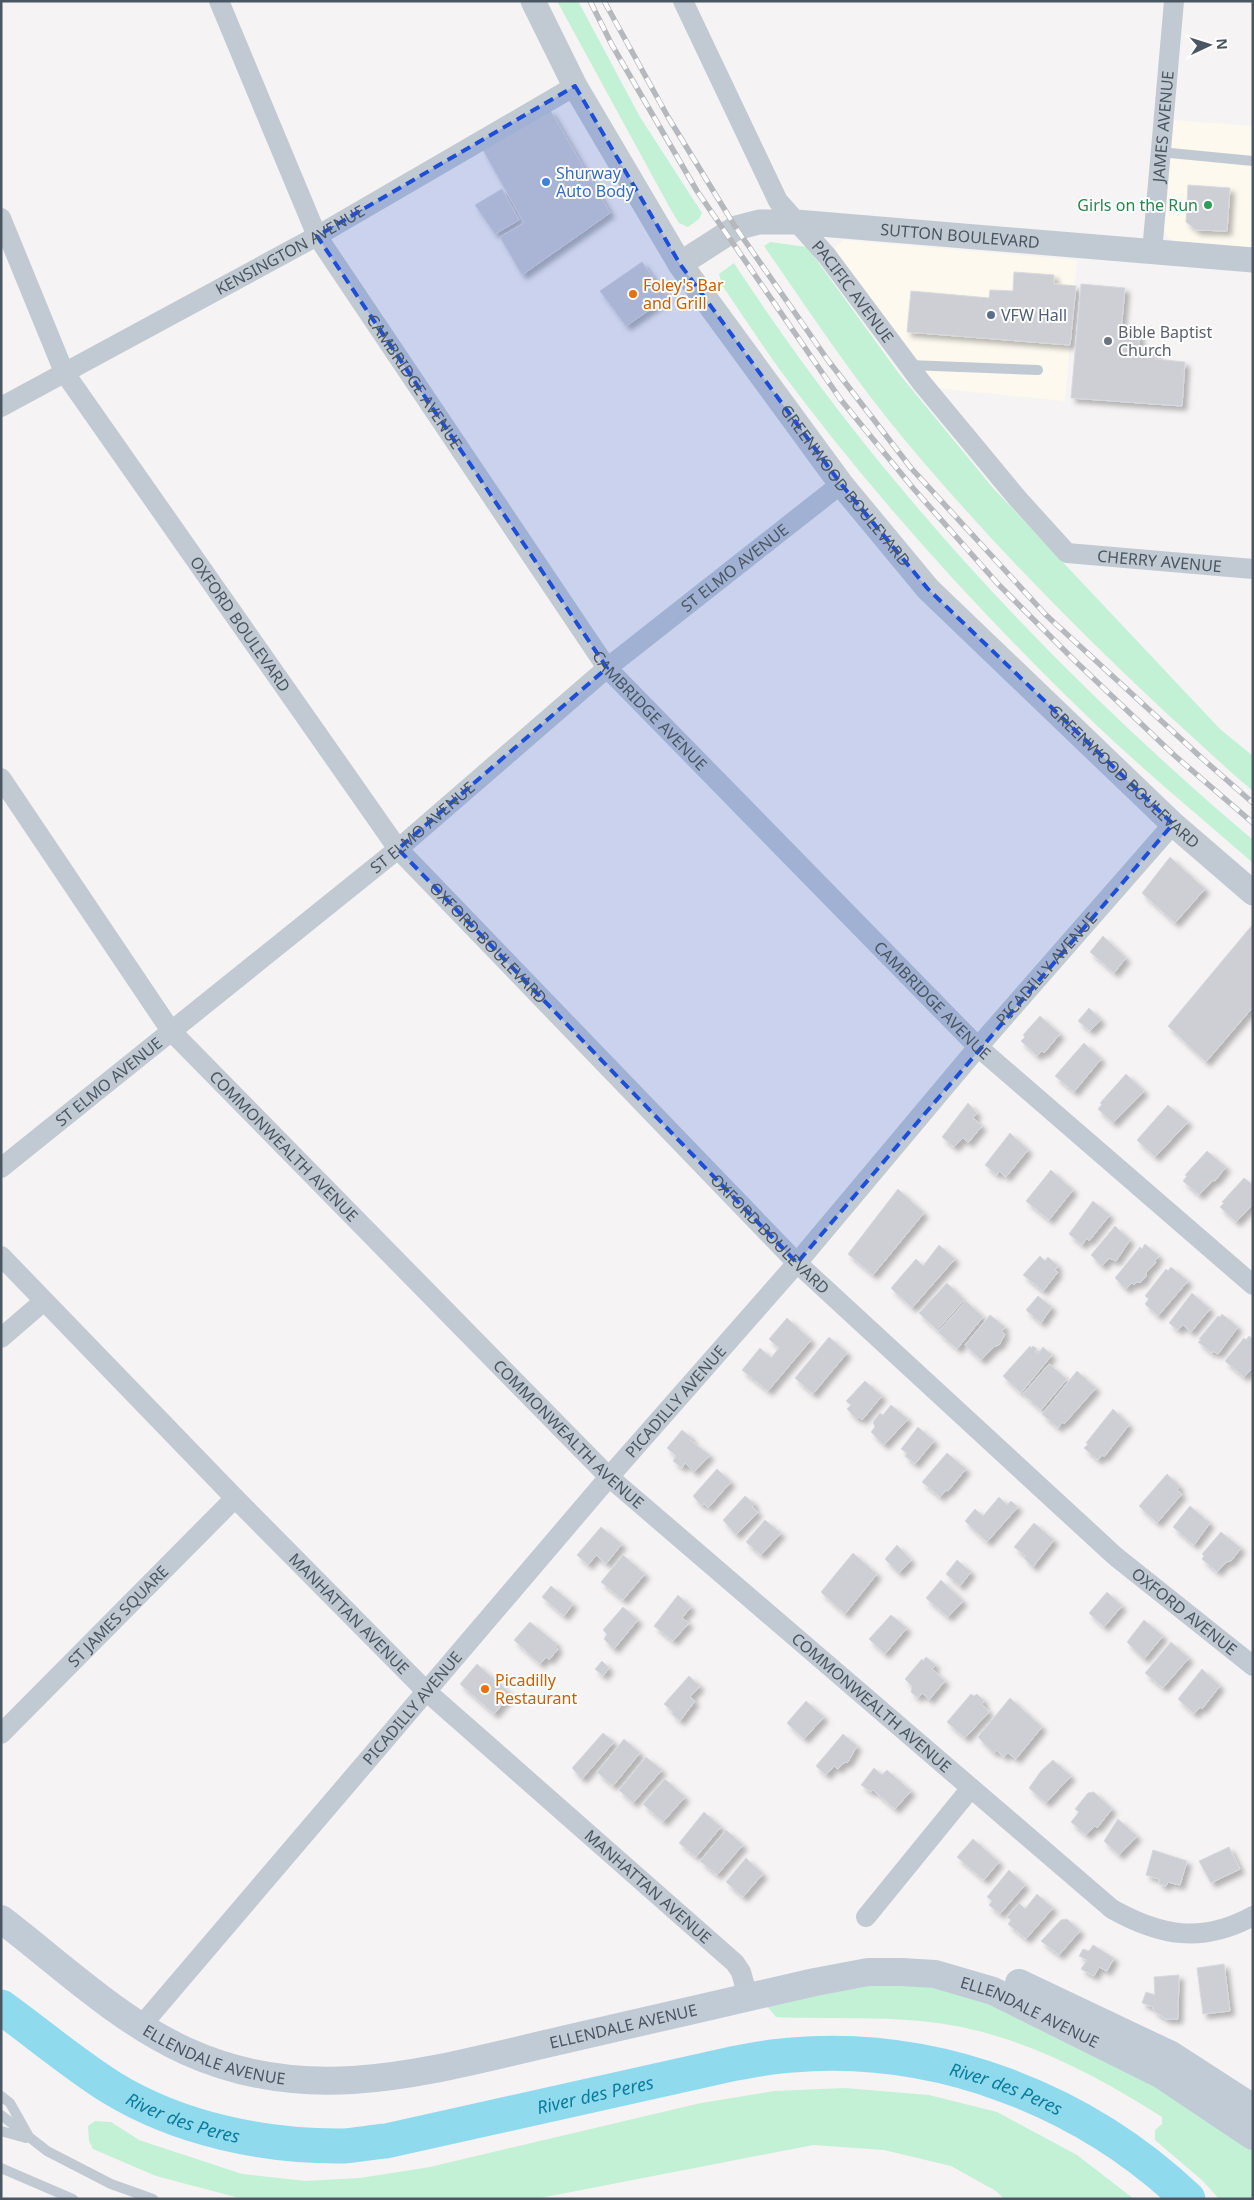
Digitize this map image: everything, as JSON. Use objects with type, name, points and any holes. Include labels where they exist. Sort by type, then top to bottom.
[{"type":"main road","name":"ELLENDALE AVENUE","points":[[1,1898],[146,2020]]},
{"type":"main road","name":"ELLENDALE AVENUE","points":[[1,1919],[146,2020],[187,2051],[243,2071],[297,2080],[324,2082],[357,2081],[429,2070],[746,1989],[864,1956],[894,1955],[923,1957],[976,1968],[1024,1985],[1171,2055],[1253,2108]]},
{"type":"main road","name":"ELLENDALE AVENUE","points":[[746,1989],[868,1972],[936,1974],[971,1984],[993,1991],[1162,2076],[1253,2136]]},
{"type":"street","name":"CAMBRIDGE AVENUE","points":[[220,1],[317,236],[607,668],[978,1047],[1253,1285]]},
{"type":"street","name":"GREENWOOD BOULEVARD","points":[[533,1],[575,86],[680,264],[842,484],[928,590],[1173,824],[1253,893]]},
{"type":"street","name":"PACIFIC AVENUE","points":[[683,1],[778,201],[827,256],[908,365],[1018,499],[1067,553]]},
{"type":"street","name":"JAMES AVENUE","points":[[1152,252],[1174,1]]},
{"type":"street","name":"KENSINGTON AVENUE","points":[[1,407],[317,236],[575,86]]},
{"type":"street","name":"OXFORD BOULEVARD","points":[[1,218],[64,372],[398,849],[797,1263],[1115,1556]]},
{"type":"street","name":"SUTTON BOULEVARD","points":[[680,264],[736,228],[760,222],[796,222],[1253,260]]},
{"type":"street","name":"ST ELMO AVENUE","points":[[1,1168],[398,849],[607,668],[842,484]]},
{"type":"street","name":"CHERRY AVENUE","points":[[1067,553],[1253,568]]},
{"type":"street","name":"COMMONWEALTH AVENUE","points":[[1,778],[171,1031],[609,1477],[1112,1909],[1138,1924],[1162,1931],[1207,1932],[1227,1927],[1253,1916]]},
{"type":"street","name":"PICADILLY AVENUE","points":[[146,2020],[609,1477],[797,1263],[978,1047],[1173,824]]},
{"type":"street","name":"MANHATTAN AVENUE","points":[[1,1256],[235,1498],[426,1691],[736,1963],[746,1989]]},
{"type":"street","points":[[1,1338],[44,1300]]},
{"type":"street","name":"ST JAMES SQUARE","points":[[1,1734],[235,1498]]},
{"type":"street","name":"OXFORD AVENUE","points":[[1115,1556],[1253,1666]]},
{"type":"street","points":[[866,1917],[971,1788]]},
{"type":"lane","points":[[1160,152],[1253,162]]},
{"type":"lane","points":[[908,365],[1038,370]]},
{"type":"lane","points":[[1,2096],[10,2103],[31,2140]]},
{"type":"lane","points":[[1,2115],[47,2151],[111,2184],[126,2194],[154,2199]]},
{"type":"lane","points":[[1,2130],[31,2140]]},
{"type":"lane","points":[[1,2161],[4,2171],[73,2199]]},
{"type":"highlighted area","points":[[575,86],[680,264],[841,484],[928,589],[1173,824],[797,1263],[398,849],[607,668],[317,236]]},
{"type":"shaded area","points":[[1174,120],[1253,126],[1253,249],[1178,243],[1168,238],[1164,230]]},
{"type":"shaded area","points":[[843,240],[1077,260],[1065,401],[934,388],[835,253],[835,247]]},
{"type":"green space","points":[[557,1],[578,1],[640,117],[702,213],[699,219],[688,227],[679,223],[671,210]]},
{"type":"green space","points":[[770,242],[807,247],[900,375],[993,488],[1220,729],[1253,756],[1253,791],[1163,710],[1095,645],[1029,579],[934,475],[885,416],[832,344],[764,246]]},
{"type":"green space","points":[[734,263],[789,343],[847,422],[908,497],[972,570],[1108,710],[1253,840],[1253,863],[1110,738],[1048,678],[967,594],[889,506],[780,370],[722,285],[719,274]]},
{"type":"green space","points":[[880,1982],[946,1988],[989,2001],[1121,2061],[1253,2147],[1253,2199],[1219,2199],[1203,2181],[1155,2140],[1155,2130],[1162,2124],[1162,2117],[1087,2073],[1034,2049],[978,2031],[929,2022],[885,2019],[776,2017],[765,2004]]},
{"type":"green space","points":[[845,2088],[929,2095],[997,2112],[1077,2155],[1134,2199],[1004,2199],[996,2191],[951,2166],[884,2150],[813,2145],[535,2199],[243,2199],[156,2176],[93,2149],[89,2141],[88,2126],[95,2121],[111,2122],[139,2140],[242,2174],[305,2181],[360,2178],[430,2167],[701,2103],[775,2091]]},
{"type":"building","name":"Shurway Auto Body","points":[[550,110],[610,213],[522,275],[500,237],[524,223],[483,150]]},
{"type":"building","name":"Girls on the Run","points":[[1188,185],[1230,188],[1227,231],[1196,230],[1186,222]]},
{"type":"building","points":[[502,189],[519,220],[495,234],[475,205]]},
{"type":"building","name":"Foley's Bar and Grill","points":[[642,262],[667,298],[626,326],[600,291]]},
{"type":"building","name":"VFW Hall","points":[[1014,272],[1054,275],[1054,284],[1076,286],[1070,345],[907,332],[911,291],[989,298],[990,290],[1013,291]]},
{"type":"building","name":"Bible Baptist Church","points":[[1081,284],[1125,288],[1121,332],[1140,334],[1139,348],[1156,349],[1155,359],[1185,362],[1182,406],[1071,398]]},
{"type":"building","points":[[1170,857],[1205,889],[1175,923],[1142,893]]},
{"type":"building","points":[[1253,924],[1253,1007],[1206,1062],[1168,1026]]},
{"type":"building","points":[[1103,936],[1126,958],[1114,973],[1090,952]]},
{"type":"building","points":[[1089,1008],[1101,1020],[1090,1031],[1078,1021]]},
{"type":"building","points":[[1040,1016],[1060,1034],[1044,1053],[1042,1051],[1037,1056],[1021,1041],[1025,1037],[1023,1035]]},
{"type":"building","points":[[1084,1043],[1101,1059],[1074,1092],[1055,1076]]},
{"type":"building","points":[[1126,1074],[1144,1091],[1113,1123],[1098,1109],[1102,1104],[1100,1103]]},
{"type":"building","points":[[968,1103],[977,1113],[973,1118],[982,1126],[968,1143],[963,1138],[954,1147],[942,1137]]},
{"type":"building","points":[[1168,1105],[1188,1122],[1155,1157],[1137,1140]]},
{"type":"building","points":[[1010,1133],[1028,1150],[1006,1177],[999,1171],[997,1175],[985,1165]]},
{"type":"building","points":[[1207,1151],[1226,1167],[1215,1181],[1213,1180],[1199,1195],[1183,1181],[1187,1176],[1185,1175]]},
{"type":"building","points":[[1051,1170],[1073,1190],[1049,1220],[1026,1201]]},
{"type":"building","points":[[1244,1178],[1253,1185],[1253,1204],[1236,1222],[1220,1207],[1224,1203],[1222,1202]]},
{"type":"building","points":[[898,1189],[924,1213],[873,1275],[848,1254]]},
{"type":"building","points":[[1093,1201],[1110,1215],[1089,1241],[1087,1238],[1082,1245],[1069,1234]]},
{"type":"building","points":[[1115,1226],[1130,1240],[1116,1261],[1109,1258],[1102,1266],[1091,1255]]},
{"type":"building","points":[[1145,1244],[1159,1256],[1141,1282],[1137,1282],[1134,1285],[1132,1283],[1126,1289],[1115,1278],[1140,1247],[1142,1249]]},
{"type":"building","points":[[939,1245],[955,1259],[912,1308],[891,1288],[916,1259],[923,1266]]},
{"type":"building","points":[[1040,1256],[1045,1261],[1048,1257],[1058,1266],[1055,1270],[1058,1272],[1043,1291],[1023,1275]]},
{"type":"building","points":[[1171,1267],[1188,1281],[1158,1316],[1145,1304],[1149,1299],[1145,1296],[1166,1269],[1168,1271]]},
{"type":"building","points":[[947,1283],[964,1300],[937,1330],[919,1313]]},
{"type":"building","points":[[1192,1293],[1210,1309],[1191,1332],[1183,1325],[1178,1330],[1169,1323]]},
{"type":"building","points":[[1038,1296],[1052,1307],[1041,1323],[1026,1310]]},
{"type":"building","points":[[966,1301],[983,1317],[957,1349],[938,1332]]},
{"type":"building","points":[[1222,1314],[1238,1327],[1218,1354],[1213,1351],[1212,1353],[1198,1342],[1218,1316],[1220,1317]]},
{"type":"building","points":[[990,1315],[1005,1327],[1002,1331],[1005,1334],[999,1345],[995,1346],[981,1360],[965,1345]]},
{"type":"building","points":[[787,1318],[811,1340],[768,1391],[742,1370],[760,1348],[771,1358],[779,1348],[769,1339]]},
{"type":"building","points":[[1249,1336],[1253,1339],[1253,1367],[1244,1377],[1225,1361],[1244,1338],[1246,1340]]},
{"type":"building","points":[[829,1337],[847,1353],[813,1394],[795,1378]]},
{"type":"building","points":[[1030,1346],[1037,1349],[1035,1352],[1038,1354],[1043,1347],[1052,1355],[1021,1393],[1003,1376]]},
{"type":"building","points":[[1049,1364],[1067,1379],[1041,1410],[1023,1394]]},
{"type":"building","points":[[1077,1371],[1096,1388],[1064,1424],[1062,1422],[1058,1428],[1042,1414]]},
{"type":"building","points":[[865,1381],[882,1396],[862,1420],[859,1417],[857,1419],[847,1409],[851,1405],[846,1401]]},
{"type":"building","points":[[891,1405],[908,1419],[884,1445],[871,1432],[875,1427],[873,1422],[880,1413],[883,1415]]},
{"type":"building","points":[[1113,1409],[1129,1425],[1104,1457],[1102,1455],[1098,1460],[1084,1448]]},
{"type":"building","points":[[918,1427],[934,1441],[915,1464],[905,1456],[907,1453],[901,1449]]},
{"type":"building","points":[[682,1430],[692,1438],[690,1440],[710,1455],[694,1472],[685,1463],[682,1468],[673,1461],[676,1456],[667,1448]]},
{"type":"building","points":[[947,1453],[966,1469],[948,1491],[946,1490],[940,1497],[922,1482]]},
{"type":"building","points":[[717,1469],[731,1482],[708,1508],[704,1503],[702,1506],[693,1496]]},
{"type":"building","points":[[1167,1474],[1180,1487],[1177,1490],[1182,1494],[1157,1523],[1139,1506]]},
{"type":"building","points":[[745,1496],[755,1504],[752,1507],[758,1512],[736,1535],[723,1520]]},
{"type":"building","points":[[999,1497],[1007,1505],[1011,1501],[1018,1507],[987,1542],[965,1521],[975,1509],[983,1516]]},
{"type":"building","points":[[1190,1506],[1210,1523],[1194,1545],[1173,1527]]},
{"type":"building","points":[[765,1520],[781,1533],[761,1555],[746,1542]]},
{"type":"building","points":[[1034,1523],[1054,1540],[1033,1567],[1024,1558],[1026,1556],[1014,1547]]},
{"type":"building","points":[[601,1527],[622,1544],[606,1564],[596,1555],[588,1565],[577,1555]]},
{"type":"building","points":[[1221,1532],[1241,1548],[1231,1561],[1226,1562],[1217,1572],[1202,1559],[1204,1556],[1202,1554]]},
{"type":"building","points":[[897,1545],[911,1560],[899,1573],[885,1559]]},
{"type":"building","points":[[853,1553],[877,1574],[845,1614],[821,1592]]},
{"type":"building","points":[[623,1555],[645,1574],[623,1600],[601,1582]]},
{"type":"building","points":[[957,1560],[971,1572],[960,1586],[946,1574]]},
{"type":"building","points":[[941,1580],[963,1601],[948,1617],[926,1598]]},
{"type":"building","points":[[551,1586],[573,1604],[564,1616],[542,1597]]},
{"type":"building","points":[[1107,1592],[1122,1606],[1104,1627],[1089,1613]]},
{"type":"building","points":[[678,1595],[691,1607],[682,1618],[689,1623],[673,1641],[654,1626]]},
{"type":"building","points":[[623,1607],[638,1620],[614,1649],[604,1639],[607,1634],[603,1630]]},
{"type":"building","points":[[891,1615],[907,1628],[885,1654],[869,1639]]},
{"type":"building","points":[[1144,1620],[1163,1636],[1144,1659],[1127,1642]]},
{"type":"building","points":[[530,1622],[557,1644],[555,1646],[558,1649],[549,1660],[546,1657],[540,1664],[514,1640]]},
{"type":"building","points":[[1171,1642],[1189,1658],[1163,1688],[1145,1673]]},
{"type":"building","points":[[926,1657],[936,1665],[932,1669],[945,1681],[929,1700],[922,1693],[918,1698],[911,1692],[912,1686],[905,1679],[922,1659],[923,1661]]},
{"type":"building","points":[[602,1661],[609,1668],[603,1676],[595,1669]]},
{"type":"building","name":"Picadilly Restaurant","points":[[477,1664],[511,1694],[494,1714],[460,1684]]},
{"type":"building","points":[[1202,1669],[1220,1686],[1202,1709],[1200,1707],[1194,1714],[1178,1699]]},
{"type":"building","points":[[689,1676],[700,1686],[690,1697],[695,1701],[680,1721],[664,1704]]},
{"type":"building","points":[[971,1694],[974,1696],[977,1694],[984,1701],[982,1704],[989,1712],[965,1738],[947,1722]]},
{"type":"building","points":[[1010,1698],[1042,1727],[1016,1759],[1008,1753],[1004,1757],[996,1750],[994,1753],[978,1737]]},
{"type":"building","points":[[806,1701],[824,1717],[804,1739],[787,1723]]},
{"type":"building","points":[[603,1733],[614,1742],[582,1779],[572,1768]]},
{"type":"building","points":[[843,1734],[857,1746],[848,1762],[843,1763],[838,1769],[834,1766],[826,1775],[816,1766]]},
{"type":"building","points":[[624,1739],[640,1753],[613,1786],[597,1772]]},
{"type":"building","points":[[646,1757],[662,1770],[633,1803],[619,1790]]},
{"type":"building","points":[[1053,1760],[1071,1776],[1046,1803],[1029,1788],[1041,1771]]},
{"type":"building","points":[[874,1768],[882,1775],[887,1770],[911,1791],[895,1809],[873,1790],[871,1792],[861,1785]]},
{"type":"building","points":[[665,1779],[685,1797],[663,1822],[643,1804]]},
{"type":"building","points":[[1094,1792],[1112,1809],[1097,1828],[1095,1826],[1086,1835],[1071,1822],[1079,1812],[1075,1809],[1088,1793]]},
{"type":"building","points":[[704,1812],[721,1827],[696,1857],[679,1843]]},
{"type":"building","points":[[1118,1819],[1137,1836],[1119,1855],[1104,1841]]},
{"type":"building","points":[[726,1830],[743,1845],[717,1875],[700,1861]]},
{"type":"building","points":[[973,1839],[999,1862],[984,1880],[957,1857]]},
{"type":"building","points":[[1229,1847],[1240,1869],[1211,1883],[1199,1861]]},
{"type":"building","points":[[1153,1850],[1187,1861],[1180,1885],[1168,1882],[1166,1886],[1159,1884],[1159,1879],[1146,1875]]},
{"type":"building","points":[[746,1858],[763,1874],[743,1897],[726,1882]]},
{"type":"building","points":[[1009,1870],[1025,1885],[1000,1914],[989,1905],[992,1901],[987,1897]]},
{"type":"building","points":[[1037,1894],[1053,1908],[1026,1939],[1008,1924],[1011,1920],[1007,1917],[1019,1903],[1025,1909]]},
{"type":"building","points":[[1067,1919],[1080,1931],[1059,1955],[1041,1941],[1061,1920]]},
{"type":"building","points":[[1093,1945],[1114,1958],[1107,1971],[1099,1967],[1094,1976],[1081,1969],[1087,1960],[1079,1956],[1083,1949],[1089,1951]]},
{"type":"building","points":[[1224,1964],[1230,2011],[1203,2014],[1197,1968]]},
{"type":"building","points":[[1179,1975],[1178,2019],[1166,2019],[1154,2011],[1153,2007],[1142,2003],[1146,1992],[1155,1995],[1154,1977]]},
{"type":"waterway","name":"River des Peres","points":[[1,2007],[98,2079],[138,2102],[165,2114],[223,2133],[284,2143],[314,2145],[344,2146],[386,2141],[736,2063],[771,2057],[846,2054],[900,2058],[953,2069],[1005,2085],[1055,2106],[1102,2133],[1147,2164],[1188,2199]]},
{"type":"railway","points":[[590,1],[612,45],[697,191],[841,400],[913,488],[998,584],[1073,659],[1174,755],[1253,823]]},
{"type":"railway","points":[[604,1],[668,117],[736,228],[827,359],[911,468],[1046,615],[1253,803]]},
{"type":"place","name":"Shurway Auto Body","points":[[546,182]]},
{"type":"place","name":"Girls on the Run","points":[[1208,205]]},
{"type":"place","name":"Foley's Bar and Grill","points":[[633,294]]},
{"type":"place","name":"VFW Hall","points":[[991,315]]},
{"type":"place","name":"Bible Baptist Church","points":[[1108,341]]},
{"type":"place","name":"Picadilly Restaurant","points":[[485,1689]]}]
